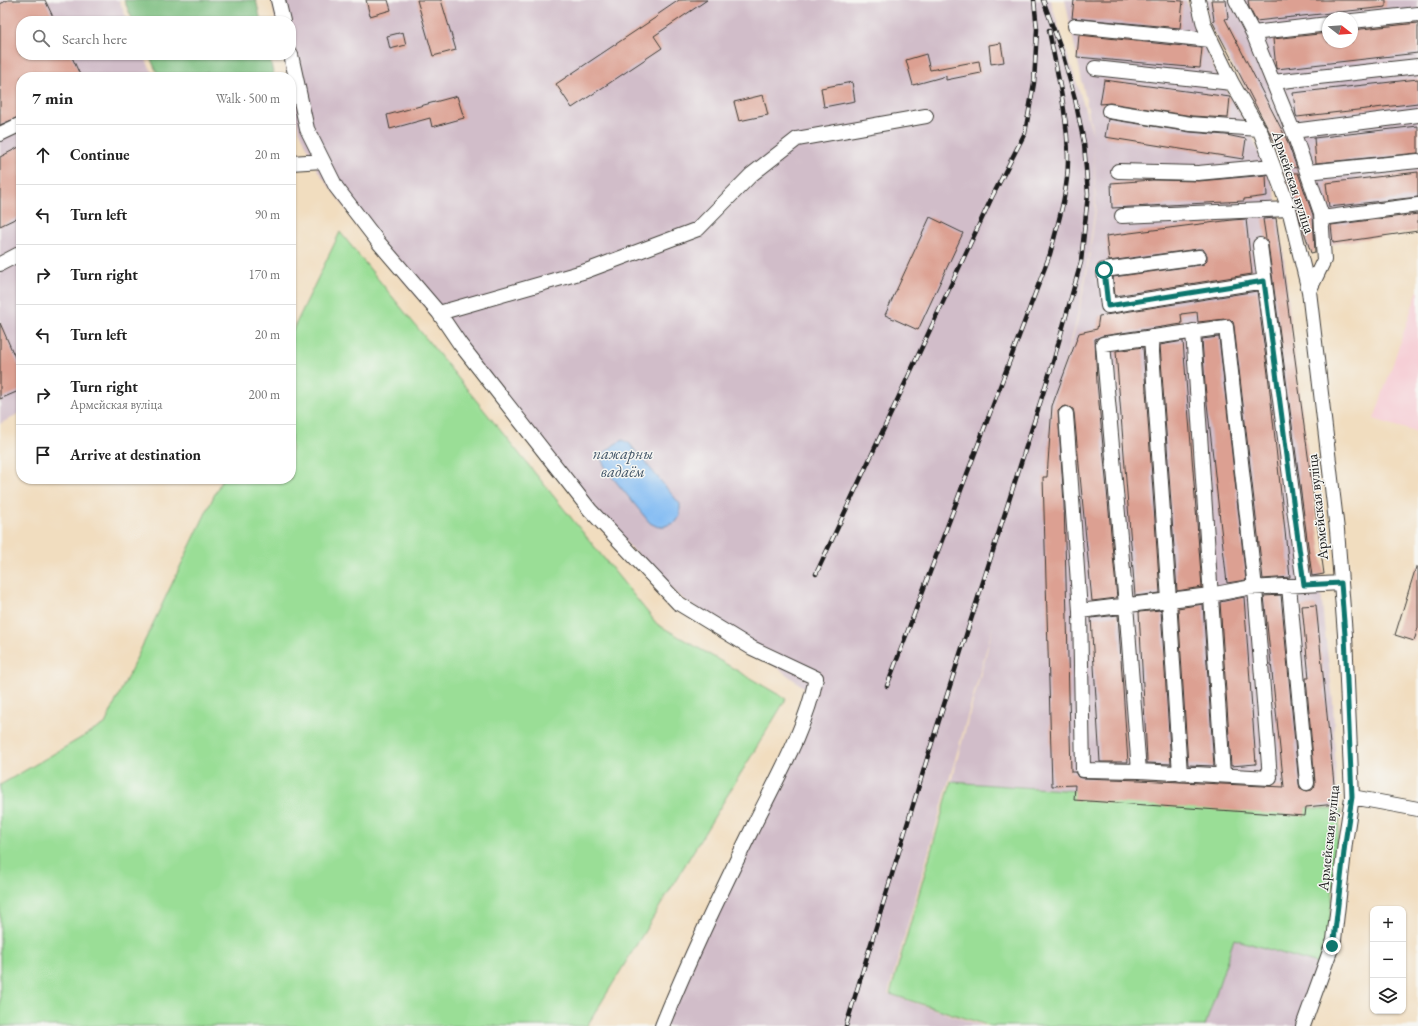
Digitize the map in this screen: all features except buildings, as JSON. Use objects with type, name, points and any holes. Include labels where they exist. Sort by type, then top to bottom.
[{"type":"street","points":[[278,0],[282,16]]},
{"type":"street","name":"Армейская вуліца","points":[[1198,0],[1204,24],[1211,40],[1232,83],[1259,129],[1289,209],[1309,291],[1337,530],[1345,635],[1352,797],[1345,843],[1334,940],[1303,1026]]},
{"type":"street","points":[[1236,0],[1253,33],[1293,131],[1322,218],[1324,260],[1309,291]]},
{"type":"street","points":[[1358,20],[1418,14]]},
{"type":"street","points":[[1253,33],[1322,25]]},
{"type":"street","points":[[1075,26],[1211,40]]},
{"type":"street","points":[[292,60],[295,72]]},
{"type":"street","points":[[1273,82],[1418,66]]},
{"type":"street","points":[[1095,68],[1232,83]]},
{"type":"street","points":[[296,78],[307,129],[336,187],[379,243],[439,313],[460,344],[590,510],[678,603],[752,648],[816,678],[812,699],[787,759],[714,905],[662,1026]]},
{"type":"street","points":[[1109,110],[1190,124],[1259,129]]},
{"type":"street","points":[[439,313],[586,271],[698,229],[751,174],[797,139],[926,116]]},
{"type":"street","points":[[1293,131],[1418,116]]},
{"type":"street","points":[[0,134],[16,126]]},
{"type":"street","points":[[296,163],[323,161]]},
{"type":"street","points":[[1307,172],[1418,161]]},
{"type":"street","points":[[1118,171],[1198,173],[1273,166]]},
{"type":"street","points":[[1322,218],[1418,205]]},
{"type":"street","points":[[1122,216],[1289,209]]},
{"type":"street","points":[[1260,244],[1304,585]]},
{"type":"street","points":[[0,264],[16,256]]},
{"type":"street","points":[[1199,256],[1104,270],[1108,306],[1264,281]]},
{"type":"street","points":[[1066,414],[1080,611],[1083,770],[1139,771],[1270,778],[1255,588],[1226,327],[1103,344],[1139,771]]},
{"type":"street","points":[[1193,332],[1223,775]]},
{"type":"street","points":[[1151,338],[1170,600],[1180,774]]},
{"type":"street","points":[[1080,611],[1255,588],[1341,583]]},
{"type":"street","points":[[1289,586],[1307,783]]},
{"type":"street","points":[[1352,797],[1418,809]]},
{"type":"shaded area","points":[[0,0],[119,0],[126,16],[16,16],[16,60],[146,60],[152,72],[16,72],[16,415],[0,424]]},
{"type":"shaded area","points":[[272,0],[1050,0],[1093,134],[1065,0],[1186,0],[1213,66],[1250,131],[1275,192],[1283,248],[1302,433],[1315,516],[1324,625],[1333,701],[1337,808],[951,782],[994,623],[888,994],[984,1026],[659,1026],[787,750],[809,691],[675,593],[592,508],[364,233],[318,171],[298,127],[296,117],[296,72],[287,72],[284,60],[296,60],[296,16],[275,16]],"holes":[[[1093,134],[1096,208],[1088,267],[1077,323],[1029,491],[1076,323],[1087,266],[1095,208]]]},
{"type":"shaded area","points":[[1206,0],[1418,0],[1418,228],[1308,249],[1287,181],[1267,126],[1209,24]]},
{"type":"shaded area","points":[[1418,290],[1418,433],[1374,419]]},
{"type":"shaded area","points":[[1234,939],[1321,965],[1299,1026],[1205,1026]]},
{"type":"green space","points":[[124,0],[256,0],[260,16],[131,16]]},
{"type":"green space","points":[[151,60],[270,60],[273,72],[207,72],[157,72]]},
{"type":"green space","points":[[340,232],[657,624],[786,699],[587,1026],[0,1026],[0,785],[105,724],[220,484],[296,484],[296,324]]},
{"type":"green space","points":[[951,782],[1341,810],[1327,950],[1321,965],[1234,939],[1205,1026],[990,1026],[890,994]]},
{"type":"water","name":"пажарны вадаём","points":[[623,440],[629,443],[680,504],[680,516],[676,522],[658,527],[650,523],[608,472],[602,461],[603,454],[615,444]]},
{"type":"railway","points":[[816,574],[992,197],[1025,133],[1034,83],[1037,29],[1034,0]]},
{"type":"railway","points":[[846,1026],[934,736],[1054,359],[1081,262],[1088,194],[1084,143],[1075,99],[1062,52],[1043,0]]},
{"type":"railway","points":[[887,686],[1050,254],[1059,219],[1068,172],[1068,144],[1062,95],[1049,30]]},
{"type":"route","points":[[1104,270],[1108,306],[1264,281],[1304,585],[1341,583],[1345,635],[1352,797],[1332,946]]}]
